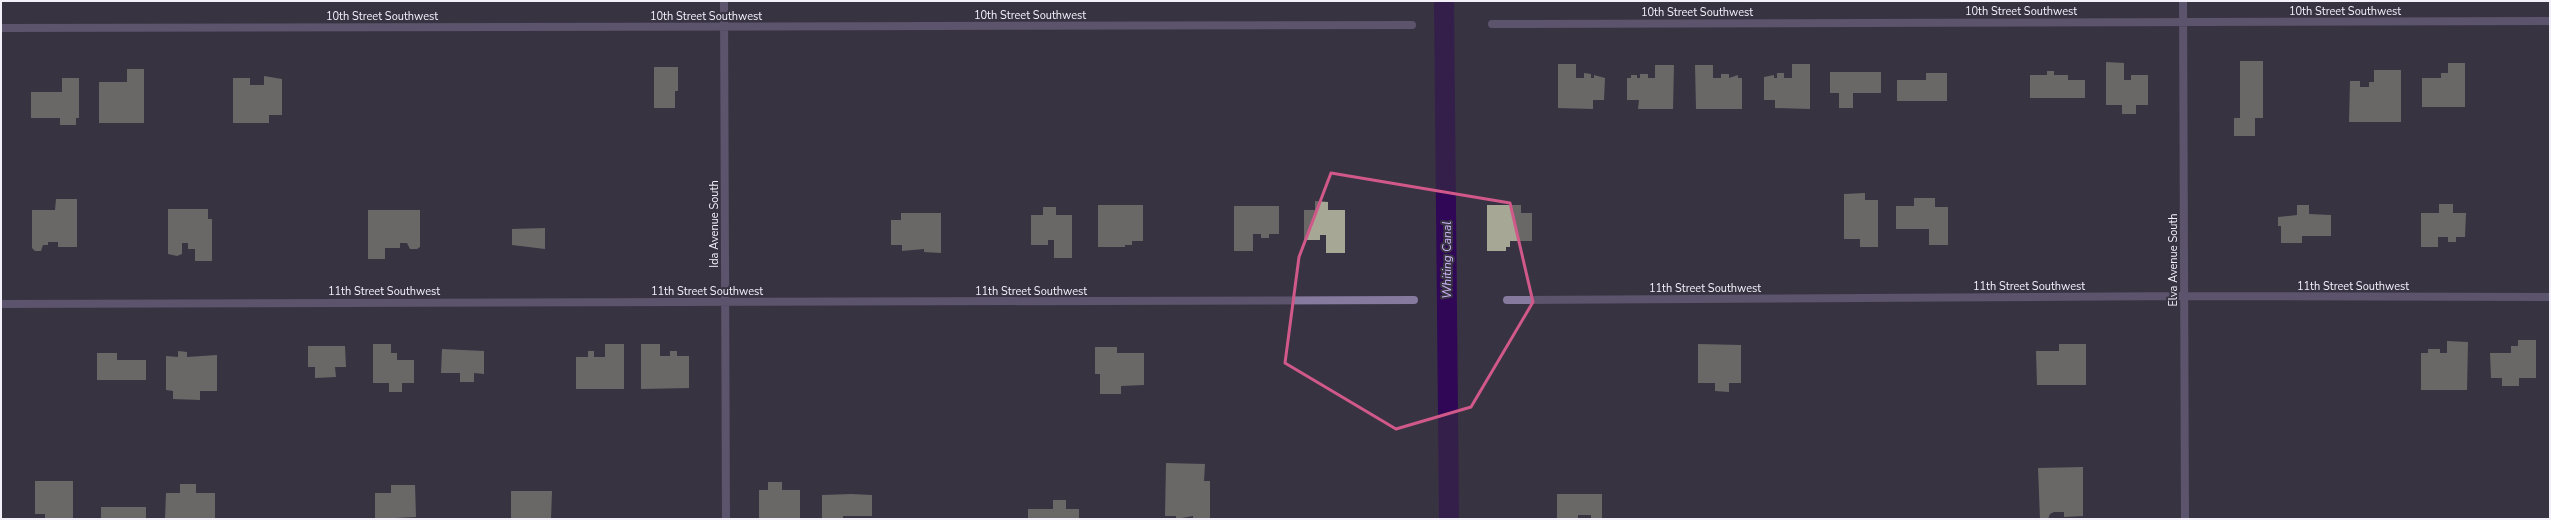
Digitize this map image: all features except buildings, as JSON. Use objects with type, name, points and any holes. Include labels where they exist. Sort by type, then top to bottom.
[{"type":"street","name":"Ida Avenue South","points":[[724,1],[726,519]]},
{"type":"street","name":"Elva Avenue South","points":[[2183,1],[2184,519]]},
{"type":"street","name":"10th Street Southwest","points":[[1492,24],[2550,22]]},
{"type":"street","name":"10th Street Southwest","points":[[1,28],[1412,25]]},
{"type":"street","name":"11th Street Southwest","points":[[1507,300],[2184,296],[2550,297]]},
{"type":"street","name":"11th Street Southwest","points":[[1,304],[1414,300]]},
{"type":"highlighted area","points":[[1331,173],[1510,203],[1533,302],[1471,407],[1396,429],[1285,363],[1299,257]]},
{"type":"waterway","name":"Whiting Canal","points":[[1444,1],[1449,519]]}]
